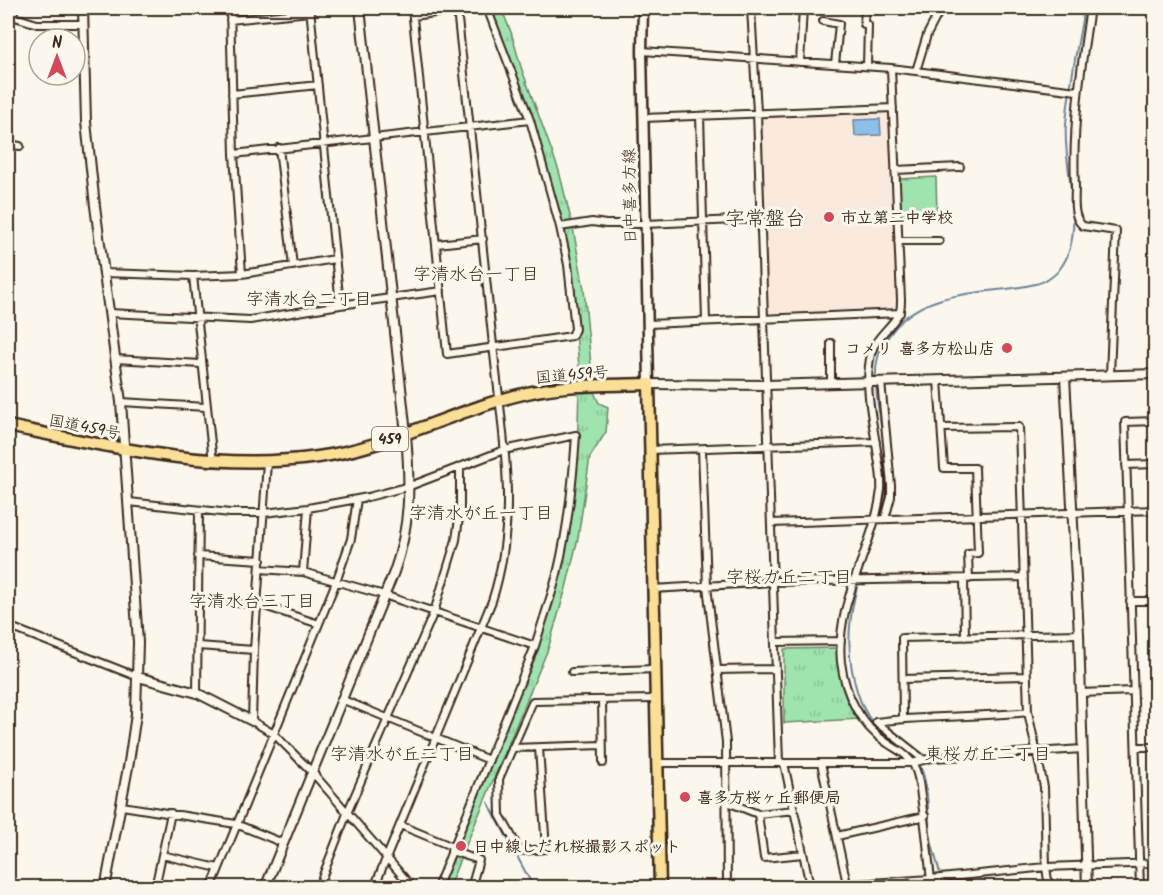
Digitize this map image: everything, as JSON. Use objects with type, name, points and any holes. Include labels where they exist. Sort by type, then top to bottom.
[{"type":"highway","name":"国道459号","points":[[8,426],[126,450],[213,462],[267,462],[346,452],[500,401],[555,388],[649,384]]},
{"type":"highway","points":[[649,384],[660,888]]},
{"type":"main road","name":"日中喜多方線","points":[[643,8],[649,384]]},
{"type":"street","points":[[12,8],[15,17],[33,23],[83,24]]},
{"type":"street","points":[[83,8],[86,122],[126,450],[138,642],[138,677],[133,734],[122,806],[105,888]]},
{"type":"street","points":[[230,8],[234,154],[242,274]]},
{"type":"street","points":[[265,888],[384,595],[402,545],[410,486],[360,8]]},
{"type":"street","points":[[412,8],[447,354],[572,336],[575,329],[568,265],[560,227],[530,120],[487,8]]},
{"type":"street","points":[[412,16],[481,8]]},
{"type":"street","points":[[751,8],[757,112],[781,763],[803,854],[814,887]]},
{"type":"street","points":[[800,62],[803,8]]},
{"type":"street","points":[[865,8],[864,24],[868,25],[867,66]]},
{"type":"street","points":[[916,71],[927,36],[941,8]]},
{"type":"street","points":[[1090,8],[1077,91],[1073,152],[1076,216],[1083,226],[1116,231],[1110,375]]},
{"type":"street","points":[[230,21],[310,10],[340,305]]},
{"type":"street","points":[[374,888],[482,628],[498,582],[506,544],[507,486],[500,401],[457,10]]},
{"type":"street","points":[[823,21],[839,24],[835,64]]},
{"type":"street","points":[[642,51],[891,68],[1077,91]]},
{"type":"street","points":[[891,68],[900,313],[885,329],[872,351],[869,382],[881,487],[874,519],[843,619],[841,662],[849,696],[858,713],[885,742],[903,752],[912,763],[919,782],[925,816],[932,888]]},
{"type":"street","points":[[232,94],[318,85]]},
{"type":"street","points":[[643,118],[893,108]]},
{"type":"street","points":[[700,116],[706,321]]},
{"type":"street","points":[[234,154],[530,120]]},
{"type":"street","points":[[8,144],[20,146]]},
{"type":"street","points":[[279,148],[293,266]]},
{"type":"street","points":[[896,170],[960,167]]},
{"type":"street","points":[[560,227],[592,222],[645,224],[760,219]]},
{"type":"street","points":[[437,244],[483,239]]},
{"type":"street","points":[[898,241],[939,241]]},
{"type":"street","points":[[104,273],[193,276],[242,274],[335,259]]},
{"type":"street","points":[[193,276],[213,462]]},
{"type":"street","points":[[109,313],[250,320],[441,291]]},
{"type":"street","points":[[648,324],[900,313]]},
{"type":"street","points":[[831,343],[831,383]]},
{"type":"street","points":[[115,359],[201,364]]},
{"type":"street","points":[[649,384],[766,385],[1155,374]]},
{"type":"street","points":[[1065,377],[1074,513],[1087,888]]},
{"type":"street","points":[[938,380],[944,468],[975,468],[978,553],[968,554],[965,637]]},
{"type":"street","points":[[880,382],[891,485],[891,497],[885,519]]},
{"type":"street","points":[[121,402],[206,407]]},
{"type":"street","points":[[1140,888],[1125,422],[1155,421]]},
{"type":"street","points":[[943,428],[1019,427],[1028,712],[1044,787],[1046,867],[1050,888]]},
{"type":"street","points":[[129,502],[199,511],[264,513],[308,508],[410,486],[504,450],[576,435],[567,521],[557,575],[535,646],[437,888]]},
{"type":"street","points":[[649,450],[702,450],[876,442]]},
{"type":"street","points":[[702,450],[707,586],[726,742],[727,888]]},
{"type":"street","points":[[252,721],[254,650],[267,462]]},
{"type":"street","points":[[1126,465],[1155,464]]},
{"type":"street","points":[[318,888],[348,811],[434,612],[456,540],[460,511],[460,467]]},
{"type":"street","points":[[211,888],[336,582],[351,539],[357,499]]},
{"type":"street","points":[[303,572],[308,508]]},
{"type":"street","points":[[771,523],[1155,510]]},
{"type":"street","points":[[197,693],[199,511]]},
{"type":"street","points":[[198,556],[261,560]]},
{"type":"street","points":[[261,569],[303,572],[384,595],[535,646]]},
{"type":"street","points":[[653,589],[773,582],[1024,577]]},
{"type":"street","points":[[198,601],[258,604],[319,624]]},
{"type":"street","points":[[1130,601],[1155,601]]},
{"type":"street","points":[[8,644],[9,627],[138,677],[197,693],[274,734],[348,811],[413,888]]},
{"type":"street","points":[[903,718],[902,638],[1079,634]]},
{"type":"street","points":[[775,642],[841,641]]},
{"type":"street","points":[[198,646],[254,650]]},
{"type":"street","points":[[572,672],[655,669]]},
{"type":"street","points":[[717,670],[776,669]]},
{"type":"street","points":[[903,680],[1027,676]]},
{"type":"street","points":[[1080,693],[1133,691]]},
{"type":"street","points":[[341,699],[489,760]]},
{"type":"street","points":[[539,748],[546,849],[520,851],[500,815],[499,779],[532,701],[656,699]]},
{"type":"street","points":[[602,700],[603,763]]},
{"type":"street","points":[[924,760],[876,722],[903,718],[1028,712]]},
{"type":"street","points":[[512,748],[602,745]]},
{"type":"street","points":[[1136,747],[1155,747]]},
{"type":"street","points":[[658,763],[912,763],[924,760],[1083,749]]},
{"type":"street","points":[[821,763],[847,884]]},
{"type":"street","points":[[725,801],[758,814],[794,810]]},
{"type":"street","points":[[122,806],[236,824],[283,843]]},
{"type":"street","points":[[155,888],[171,813]]},
{"type":"street","points":[[758,814],[764,858],[803,854]]},
{"type":"street","points":[[837,836],[925,816]]},
{"type":"street","points":[[400,825],[479,860],[471,888]]},
{"type":"street","points":[[162,855],[218,868]]},
{"type":"street","points":[[795,888],[931,879],[1046,867],[1155,863]]},
{"type":"shaded area","name":"市立第二中学校","points":[[887,111],[891,114],[898,308],[895,311],[772,316],[766,311],[759,120],[764,116]]},
{"type":"green space","points":[[489,8],[501,8],[559,171],[573,228],[584,289],[592,377],[580,378],[571,278],[536,134]]},
{"type":"green space","points":[[936,177],[937,216],[900,217],[899,179]]},
{"type":"green space","points":[[579,388],[592,388],[599,403],[608,407],[606,432],[590,457],[578,538],[566,588],[548,649],[449,886],[440,888],[494,752],[559,573],[577,458]]},
{"type":"green space","points":[[836,648],[844,694],[859,719],[784,723],[784,649]]},
{"type":"water","points":[[880,119],[881,135],[855,136],[854,120]]},
{"type":"waterway","points":[[876,378],[878,358],[886,341],[894,329],[919,308],[949,297],[1039,283],[1055,275],[1068,255],[1073,219],[1066,124],[1071,80],[1084,8]]},
{"type":"waterway","points":[[876,384],[887,467],[886,493],[854,602],[849,636],[852,670],[862,705],[871,721],[883,734],[913,755],[921,767],[926,787],[931,839],[942,888]]},
{"type":"waterway","points":[[488,802],[534,888]]},
{"type":"place","name":"市立第二中学校","points":[[829,217]]},
{"type":"place","name":"コメリ 喜多方松山店","points":[[1007,348]]},
{"type":"place","name":"喜多方桜ヶ丘郵便局","points":[[685,797]]},
{"type":"place","name":"日中線しだれ桜撮影スポット","points":[[461,846]]},
{"type":"district","name":"字常盤台","points":[[765,218]]},
{"type":"district","name":"字清水台一丁目","points":[[476,274]]},
{"type":"district","name":"字清水台二丁目","points":[[309,299]]},
{"type":"district","name":"字清水が丘一丁目","points":[[481,513]]},
{"type":"district","name":"字桜ガ丘二丁目","points":[[789,577]]},
{"type":"district","name":"字清水台三丁目","points":[[252,601]]},
{"type":"district","name":"字清水が丘二丁目","points":[[402,754]]},
{"type":"district","name":"東桜ガ丘二丁目","points":[[988,754]]}]
